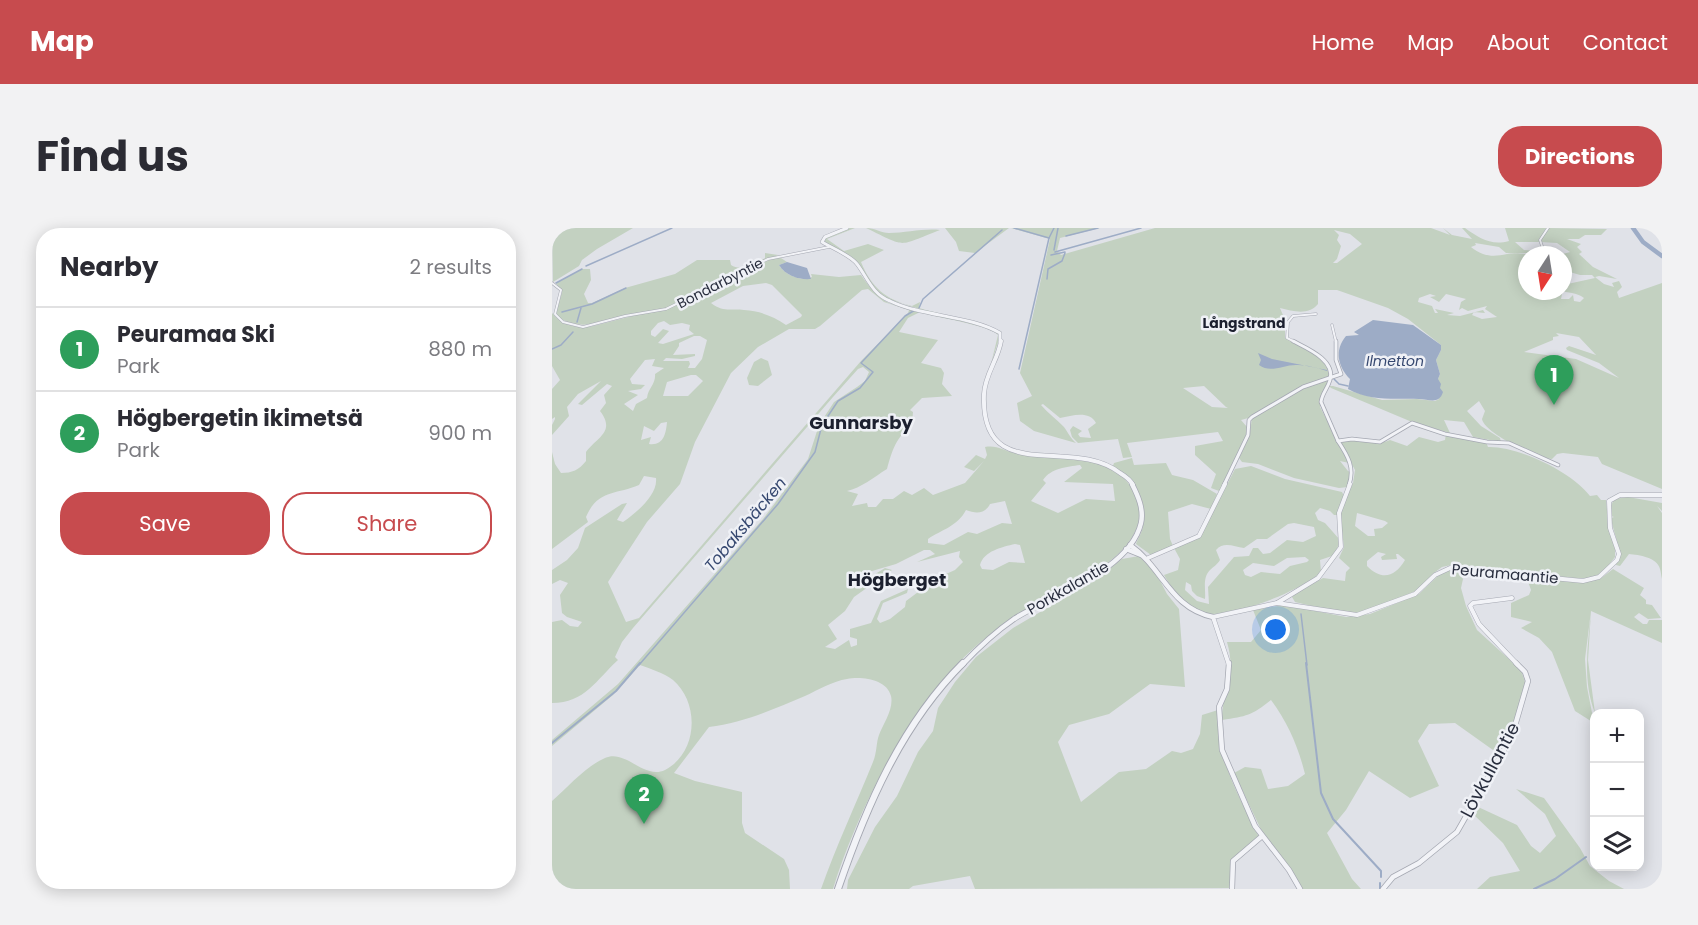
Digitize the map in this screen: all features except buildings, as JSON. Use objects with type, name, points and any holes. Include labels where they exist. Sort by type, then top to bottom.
[{"type":"street","points":[[820,248],[826,245],[822,240],[825,237],[847,228]]},
{"type":"street","points":[[1542,246],[1540,240],[1548,228]]},
{"type":"street","name":"Bondarbyntie","points":[[552,283],[561,290],[555,314],[557,318],[570,325],[588,326],[625,316],[666,309],[768,259],[826,245]]},
{"type":"street","name":"Porkkalantie","points":[[826,245],[856,262],[869,285],[888,301],[998,330],[1001,340],[984,393],[993,439],[1008,450],[1090,459],[1121,474],[1136,490],[1141,506],[1140,526],[1128,547],[1105,568],[1015,619],[988,639],[937,692],[901,746],[881,782],[850,848],[838,889]]},
{"type":"street","points":[[1277,603],[1318,578],[1341,547],[1338,513],[1353,474],[1348,456],[1338,441],[1322,407],[1324,391],[1330,379],[1330,369],[1324,358],[1287,338],[1288,322],[1293,316],[1316,314]]},
{"type":"street","points":[[1146,557],[1199,536],[1248,435],[1249,420],[1252,417],[1303,387],[1341,374],[1336,360],[1336,342],[1332,325]]},
{"type":"street","points":[[1338,441],[1352,439],[1380,442],[1412,423],[1445,434],[1488,442],[1509,443],[1558,465]]},
{"type":"street","name":"Peuramaantie","points":[[1213,617],[1268,603],[1292,604],[1346,615],[1369,613],[1415,594],[1435,574],[1450,568],[1583,581],[1595,579],[1617,560],[1619,554],[1610,528],[1609,501],[1621,495],[1651,497],[1662,495]]},
{"type":"street","points":[[1128,547],[1146,557],[1181,603],[1195,613],[1213,617],[1230,667],[1227,689],[1219,707],[1222,750],[1229,771],[1262,837],[1289,870],[1300,889]]},
{"type":"street","points":[[1288,596],[1292,604]]},
{"type":"street","name":"Lövkullantie","points":[[1383,889],[1393,877],[1419,863],[1457,832],[1512,736],[1528,681],[1521,667],[1479,624],[1470,606],[1473,603],[1512,598]]},
{"type":"street","points":[[1232,889],[1233,861],[1262,837]]},
{"type":"green space","points":[[552,228],[633,228],[597,249],[582,260],[579,266],[553,282]]},
{"type":"green space","points":[[848,228],[855,228],[827,239],[844,251],[868,244],[884,250],[861,262],[870,279],[887,296],[912,306],[920,302],[919,308],[989,326],[938,315],[885,298],[870,284],[860,265],[823,241]]},
{"type":"green space","points":[[866,228],[889,233],[940,230],[902,243]]},
{"type":"green space","points":[[945,228],[1009,228],[975,253],[959,251],[956,242]]},
{"type":"green space","points":[[1011,228],[1100,228],[1060,238],[1057,251],[1061,255],[1155,228],[1431,228],[1450,235],[1443,228],[1452,235],[1472,239],[1462,228],[1465,228],[1480,238],[1491,242],[1503,242],[1509,241],[1505,228],[1546,228],[1539,242],[1515,242],[1520,246],[1518,253],[1513,253],[1518,254],[1518,300],[1572,300],[1573,295],[1574,301],[1580,302],[1584,298],[1572,293],[1572,283],[1595,278],[1592,275],[1572,273],[1572,246],[1561,246],[1557,243],[1541,242],[1541,240],[1549,228],[1607,229],[1601,235],[1585,235],[1579,239],[1567,239],[1581,244],[1577,247],[1582,252],[1579,254],[1593,267],[1617,279],[1595,277],[1604,284],[1614,287],[1612,283],[1619,281],[1622,287],[1617,292],[1619,298],[1662,283],[1662,489],[1602,464],[1598,457],[1563,453],[1557,454],[1552,459],[1524,450],[1501,438],[1485,425],[1482,419],[1485,411],[1479,401],[1467,411],[1481,426],[1500,438],[1501,442],[1473,437],[1464,422],[1444,420],[1450,433],[1412,422],[1331,388],[1329,386],[1382,400],[1435,401],[1439,399],[1440,374],[1436,360],[1441,345],[1408,319],[1388,308],[1337,290],[1318,290],[1318,304],[1310,310],[1300,312],[1280,308],[1285,320],[1285,338],[1307,349],[1327,366],[1329,379],[1320,407],[1349,463],[1340,461],[1352,473],[1348,487],[1339,488],[1294,478],[1258,464],[1242,462],[1239,458],[1250,433],[1252,417],[1241,420],[1247,427],[1244,443],[1232,470],[1219,491],[1211,488],[1216,474],[1195,455],[1195,446],[1223,441],[1218,432],[1127,443],[1132,457],[1123,458],[1118,439],[1078,443],[1072,437],[1070,430],[1073,426],[1082,431],[1078,434],[1080,437],[1091,438],[1088,429],[1096,423],[1089,416],[1060,418],[1043,404],[1041,405],[1064,427],[1076,443],[1034,431],[1020,421],[1017,403],[1032,396],[1020,373],[1050,239]],"holes":[[[1334,230],[1350,234],[1362,244],[1337,263],[1333,263],[1337,259],[1341,246],[1337,240],[1339,235]],[[1475,243],[1499,247],[1506,253],[1513,253],[1498,256],[1480,253],[1471,247],[1476,245]],[[1430,294],[1436,296],[1430,297],[1439,302],[1446,294],[1466,299],[1461,302],[1459,310],[1462,308],[1468,311],[1487,306],[1485,309],[1497,317],[1482,319],[1472,315],[1474,312],[1460,316],[1447,315],[1454,313],[1435,309],[1438,313],[1435,313],[1432,306],[1418,302],[1419,298]],[[1556,333],[1579,337],[1596,355],[1569,346],[1567,350],[1599,363],[1619,378],[1576,359],[1524,352],[1553,340],[1553,337],[1559,336]],[[1204,386],[1228,408],[1212,407],[1183,388]]]},
{"type":"green space","points":[[765,253],[778,255],[705,287],[683,301],[667,308],[648,312],[673,307],[708,287],[778,256],[787,262],[779,265],[782,269],[794,277],[803,279],[812,277],[811,274],[839,277],[861,275],[869,286],[887,302],[985,328],[920,312],[908,318],[899,332],[938,340],[921,363],[941,368],[944,373],[942,384],[952,396],[922,398],[910,410],[913,412],[912,425],[898,439],[887,469],[862,485],[847,491],[858,494],[852,506],[867,503],[868,507],[876,507],[883,499],[893,499],[904,491],[912,495],[924,488],[933,495],[965,483],[984,461],[974,471],[964,467],[976,455],[985,459],[987,455],[985,447],[993,447],[1015,453],[1082,459],[1113,470],[1125,479],[1135,493],[1140,512],[1137,527],[1127,544],[1104,566],[1028,609],[995,631],[942,681],[918,713],[876,784],[844,856],[833,889],[821,889],[873,762],[879,735],[892,701],[889,690],[873,680],[853,678],[842,680],[758,715],[709,727],[674,773],[695,781],[742,792],[742,823],[745,833],[784,859],[789,870],[790,889],[552,889],[552,801],[584,771],[605,758],[620,757],[642,768],[657,772],[665,770],[676,762],[684,752],[689,740],[691,714],[688,701],[673,680],[662,673],[640,665],[613,695],[552,746],[552,740],[618,684],[763,519],[808,459],[819,425],[834,402],[865,381],[869,372],[863,367],[858,369],[833,397],[633,628],[622,642],[615,657],[618,660],[582,695],[563,702],[552,703],[552,622],[562,620],[570,626],[578,627],[582,622],[562,613],[560,595],[568,583],[560,580],[552,584],[552,570],[567,560],[578,548],[585,528],[627,503],[617,520],[623,522],[645,503],[656,484],[656,478],[644,476],[639,485],[602,497],[591,508],[586,517],[588,522],[552,549],[552,452],[555,464],[561,473],[578,469],[586,461],[586,452],[606,429],[600,411],[606,403],[604,395],[612,386],[607,384],[582,405],[578,404],[601,381],[578,394],[567,407],[569,416],[552,435],[555,417],[552,419],[552,389],[560,380],[552,366],[552,313],[564,323],[589,327],[644,313],[590,324],[579,325],[569,322],[558,317],[556,313],[562,292],[556,283],[582,269],[590,269],[591,280],[584,294],[588,303],[592,303],[625,288],[675,274],[697,260],[730,260],[731,265],[735,267],[744,267],[765,258]],"holes":[[[766,283],[772,285],[802,315],[801,317],[786,325],[761,313],[723,309],[711,303],[743,286]],[[868,289],[884,302],[909,310],[908,313],[861,361],[639,618],[626,622],[608,582],[647,522],[680,484],[695,442],[731,373],[758,347],[789,329],[815,329],[820,326],[862,290]],[[664,321],[670,325],[682,323],[690,325],[689,330],[694,334],[663,344],[658,343],[669,331],[663,329],[655,337],[651,335],[651,331],[658,323]],[[694,336],[707,340],[702,359],[695,368],[688,368],[689,361],[663,361],[666,358],[682,359],[695,356],[695,354],[673,355],[679,343]],[[655,359],[652,366],[664,368],[655,374],[647,398],[636,404],[633,411],[624,404],[638,395],[628,391],[641,389],[645,385],[632,384],[630,379],[645,360]],[[691,375],[696,375],[703,381],[688,396],[663,396],[667,382]],[[667,422],[661,441],[649,444],[651,437],[641,440],[644,426],[654,431],[661,423]],[[1080,465],[1082,468],[1064,482],[1113,484],[1115,501],[1086,499],[1058,513],[1031,501],[1046,483],[1043,480],[1046,476],[1065,467]],[[1005,501],[1012,524],[1002,523],[977,534],[968,532],[944,545],[928,543],[928,539],[954,524],[966,510],[980,512],[986,510],[990,504]],[[1020,545],[1025,563],[1009,562],[993,570],[982,569],[980,565],[982,560],[989,553],[999,548]],[[924,550],[930,550],[935,554],[917,562],[960,551],[959,557],[963,562],[955,570],[937,578],[906,601],[905,607],[890,619],[880,623],[877,619],[883,603],[907,593],[908,589],[881,601],[871,623],[850,629],[850,637],[857,639],[857,645],[851,647],[849,640],[835,649],[825,647],[837,639],[828,625],[845,611],[854,597],[892,570],[885,568],[872,576],[870,574],[872,571],[896,564]]]},
{"type":"green space","points":[[985,328],[994,331],[1000,336],[991,364],[998,335]]},
{"type":"green space","points":[[761,358],[768,361],[772,375],[758,386],[749,385],[747,378],[754,362]]},
{"type":"green space","points":[[1446,434],[1486,442],[1488,447],[1529,456],[1571,478],[1590,496],[1597,495],[1601,500],[1606,500],[1615,557],[1605,570],[1593,578],[1451,565],[1442,567],[1416,591],[1357,614],[1346,614],[1295,602],[1292,597],[1295,594],[1323,578],[1345,581],[1346,572],[1350,568],[1339,558],[1344,547],[1340,516],[1353,483],[1355,470],[1340,442],[1352,439],[1377,443],[1390,440],[1407,446],[1419,437],[1438,442],[1445,440]],"holes":[[[1357,513],[1385,521],[1388,523],[1382,528],[1374,529],[1375,536],[1368,536],[1355,526]],[[1378,552],[1386,554],[1381,557],[1382,560],[1397,559],[1396,554],[1405,560],[1393,573],[1378,574],[1367,566],[1367,561]]]},
{"type":"green space","points":[[1132,458],[1134,465],[1166,463],[1172,475],[1193,480],[1217,494],[1211,509],[1192,504],[1168,512],[1170,539],[1173,546],[1151,555],[1136,544],[1144,516],[1141,499],[1133,484],[1113,466],[1114,463]]},
{"type":"green space","points":[[1251,466],[1285,479],[1342,492],[1344,496],[1338,515],[1320,508],[1315,513],[1318,520],[1325,523],[1340,540],[1335,555],[1320,560],[1321,572],[1299,587],[1247,608],[1215,614],[1204,613],[1186,603],[1164,575],[1178,570],[1180,559],[1174,548],[1199,538],[1235,469]],"holes":[[[1288,524],[1314,527],[1316,536],[1303,542],[1287,540],[1270,553],[1263,554],[1258,548],[1253,548],[1249,556],[1234,557],[1208,587],[1209,604],[1197,601],[1185,590],[1186,582],[1191,585],[1192,591],[1197,596],[1205,599],[1206,577],[1220,560],[1216,550],[1219,547],[1226,545],[1244,548],[1257,539],[1267,539]],[[1305,557],[1309,560],[1307,562],[1290,566],[1280,574],[1261,572],[1251,577],[1245,575],[1243,570],[1253,563],[1274,566],[1287,558]]]},
{"type":"green space","points":[[1628,497],[1662,503],[1662,511],[1657,506],[1662,513],[1662,579],[1658,565],[1647,557],[1629,554],[1620,566],[1616,565],[1618,547],[1611,518],[1614,517],[1611,516],[1611,506],[1614,499]]},
{"type":"green space","points":[[1139,556],[1155,571],[1167,594],[1179,609],[1185,687],[1150,684],[1109,714],[1069,725],[1058,742],[1081,802],[1119,772],[1146,769],[1172,751],[1181,753],[1193,749],[1200,734],[1202,715],[1218,710],[1220,744],[1224,760],[1236,791],[1259,837],[1231,860],[1230,888],[975,889],[970,876],[913,886],[909,889],[847,889],[848,880],[875,827],[897,796],[918,752],[933,731],[938,708],[955,682],[976,657],[1013,628],[1098,578],[1122,559]]},
{"type":"green space","points":[[1456,568],[1463,579],[1461,588],[1477,630],[1521,670],[1526,685],[1511,735],[1500,755],[1455,723],[1429,724],[1418,741],[1439,786],[1410,798],[1369,771],[1346,810],[1327,833],[1352,879],[1361,889],[1302,889],[1265,838],[1234,773],[1245,767],[1261,769],[1268,789],[1288,786],[1305,774],[1296,744],[1271,700],[1248,715],[1222,720],[1230,673],[1230,654],[1227,642],[1251,642],[1261,630],[1253,610],[1285,605],[1346,617],[1370,614],[1419,594],[1443,571]]},
{"type":"green space","points":[[1613,569],[1644,588],[1640,595],[1646,600],[1646,604],[1652,605],[1661,618],[1648,619],[1639,613],[1634,617],[1643,624],[1647,624],[1649,620],[1662,620],[1662,643],[1591,611],[1585,659],[1591,709],[1590,720],[1575,711],[1552,652],[1539,638],[1521,628],[1532,622],[1511,617],[1511,603],[1529,595],[1531,590],[1526,576],[1586,582],[1600,579]]},
{"type":"green space","points":[[1591,611],[1588,660],[1594,709],[1588,688],[1587,676]]},
{"type":"green space","points":[[1516,789],[1544,798],[1580,848],[1590,866],[1590,871],[1596,871],[1624,889],[1477,889],[1490,877],[1520,871],[1503,843],[1472,813],[1476,806],[1517,825],[1531,846],[1540,853],[1556,836],[1545,814]]},
{"type":"water","points":[[787,262],[807,268],[811,279],[789,275],[779,265]]},
{"type":"water","name":"Ilmetton","points":[[1373,320],[1413,325],[1441,345],[1436,360],[1440,374],[1438,379],[1443,392],[1439,399],[1374,398],[1348,389],[1350,379],[1340,364],[1339,358],[1342,341],[1346,336],[1359,335],[1354,332]]},
{"type":"water","points":[[1258,353],[1272,359],[1304,365],[1264,368],[1259,365],[1261,360]]},
{"type":"waterway","points":[[586,266],[672,228]]},
{"type":"waterway","points":[[1014,228],[1049,238]]},
{"type":"waterway","points":[[1049,238],[1054,228]]},
{"type":"waterway","points":[[1054,250],[1058,228]]},
{"type":"waterway","points":[[1066,236],[1098,228]]},
{"type":"waterway","points":[[1055,252],[1141,228]]},
{"type":"waterway","points":[[1633,228],[1643,242],[1662,256]]},
{"type":"waterway","name":"Tobaksbäcken","points":[[919,308],[923,299],[1002,230]]},
{"type":"waterway","points":[[1019,369],[1049,238]]},
{"type":"waterway","points":[[1051,255],[1065,252]]},
{"type":"waterway","points":[[1047,279],[1048,269],[1062,261],[1065,253]]},
{"type":"waterway","points":[[556,283],[582,269]]},
{"type":"waterway","points":[[562,312],[592,304],[626,288]]},
{"type":"waterway","points":[[577,322],[581,308]]},
{"type":"waterway","name":"Tobaksbäcken","points":[[639,665],[778,504],[815,452],[822,425],[838,401],[860,388],[873,372],[861,363],[905,316],[915,310]]},
{"type":"waterway","points":[[552,349],[561,345],[573,332]]},
{"type":"waterway","points":[[1334,379],[1339,384],[1348,386]]},
{"type":"waterway","points":[[1301,614],[1307,665]]},
{"type":"waterway","name":"Tobaksbäcken","points":[[552,743],[616,691],[640,663]]},
{"type":"waterway","points":[[1306,663],[1321,793],[1333,819],[1381,871],[1381,877]]},
{"type":"waterway","points":[[1534,889],[1555,879],[1586,857]]},
{"type":"waterway","points":[[1380,883],[1380,889]]},
{"type":"place","name":"Peuramaa Ski","points":[[1554,405]]},
{"type":"place","name":"Högbergetin ikimetsä","points":[[644,824]]},
{"type":"district","name":"Långstrand","points":[[1244,323]]},
{"type":"district","name":"Gunnarsby","points":[[861,423]]},
{"type":"district","name":"Högberget","points":[[897,580]]}]
